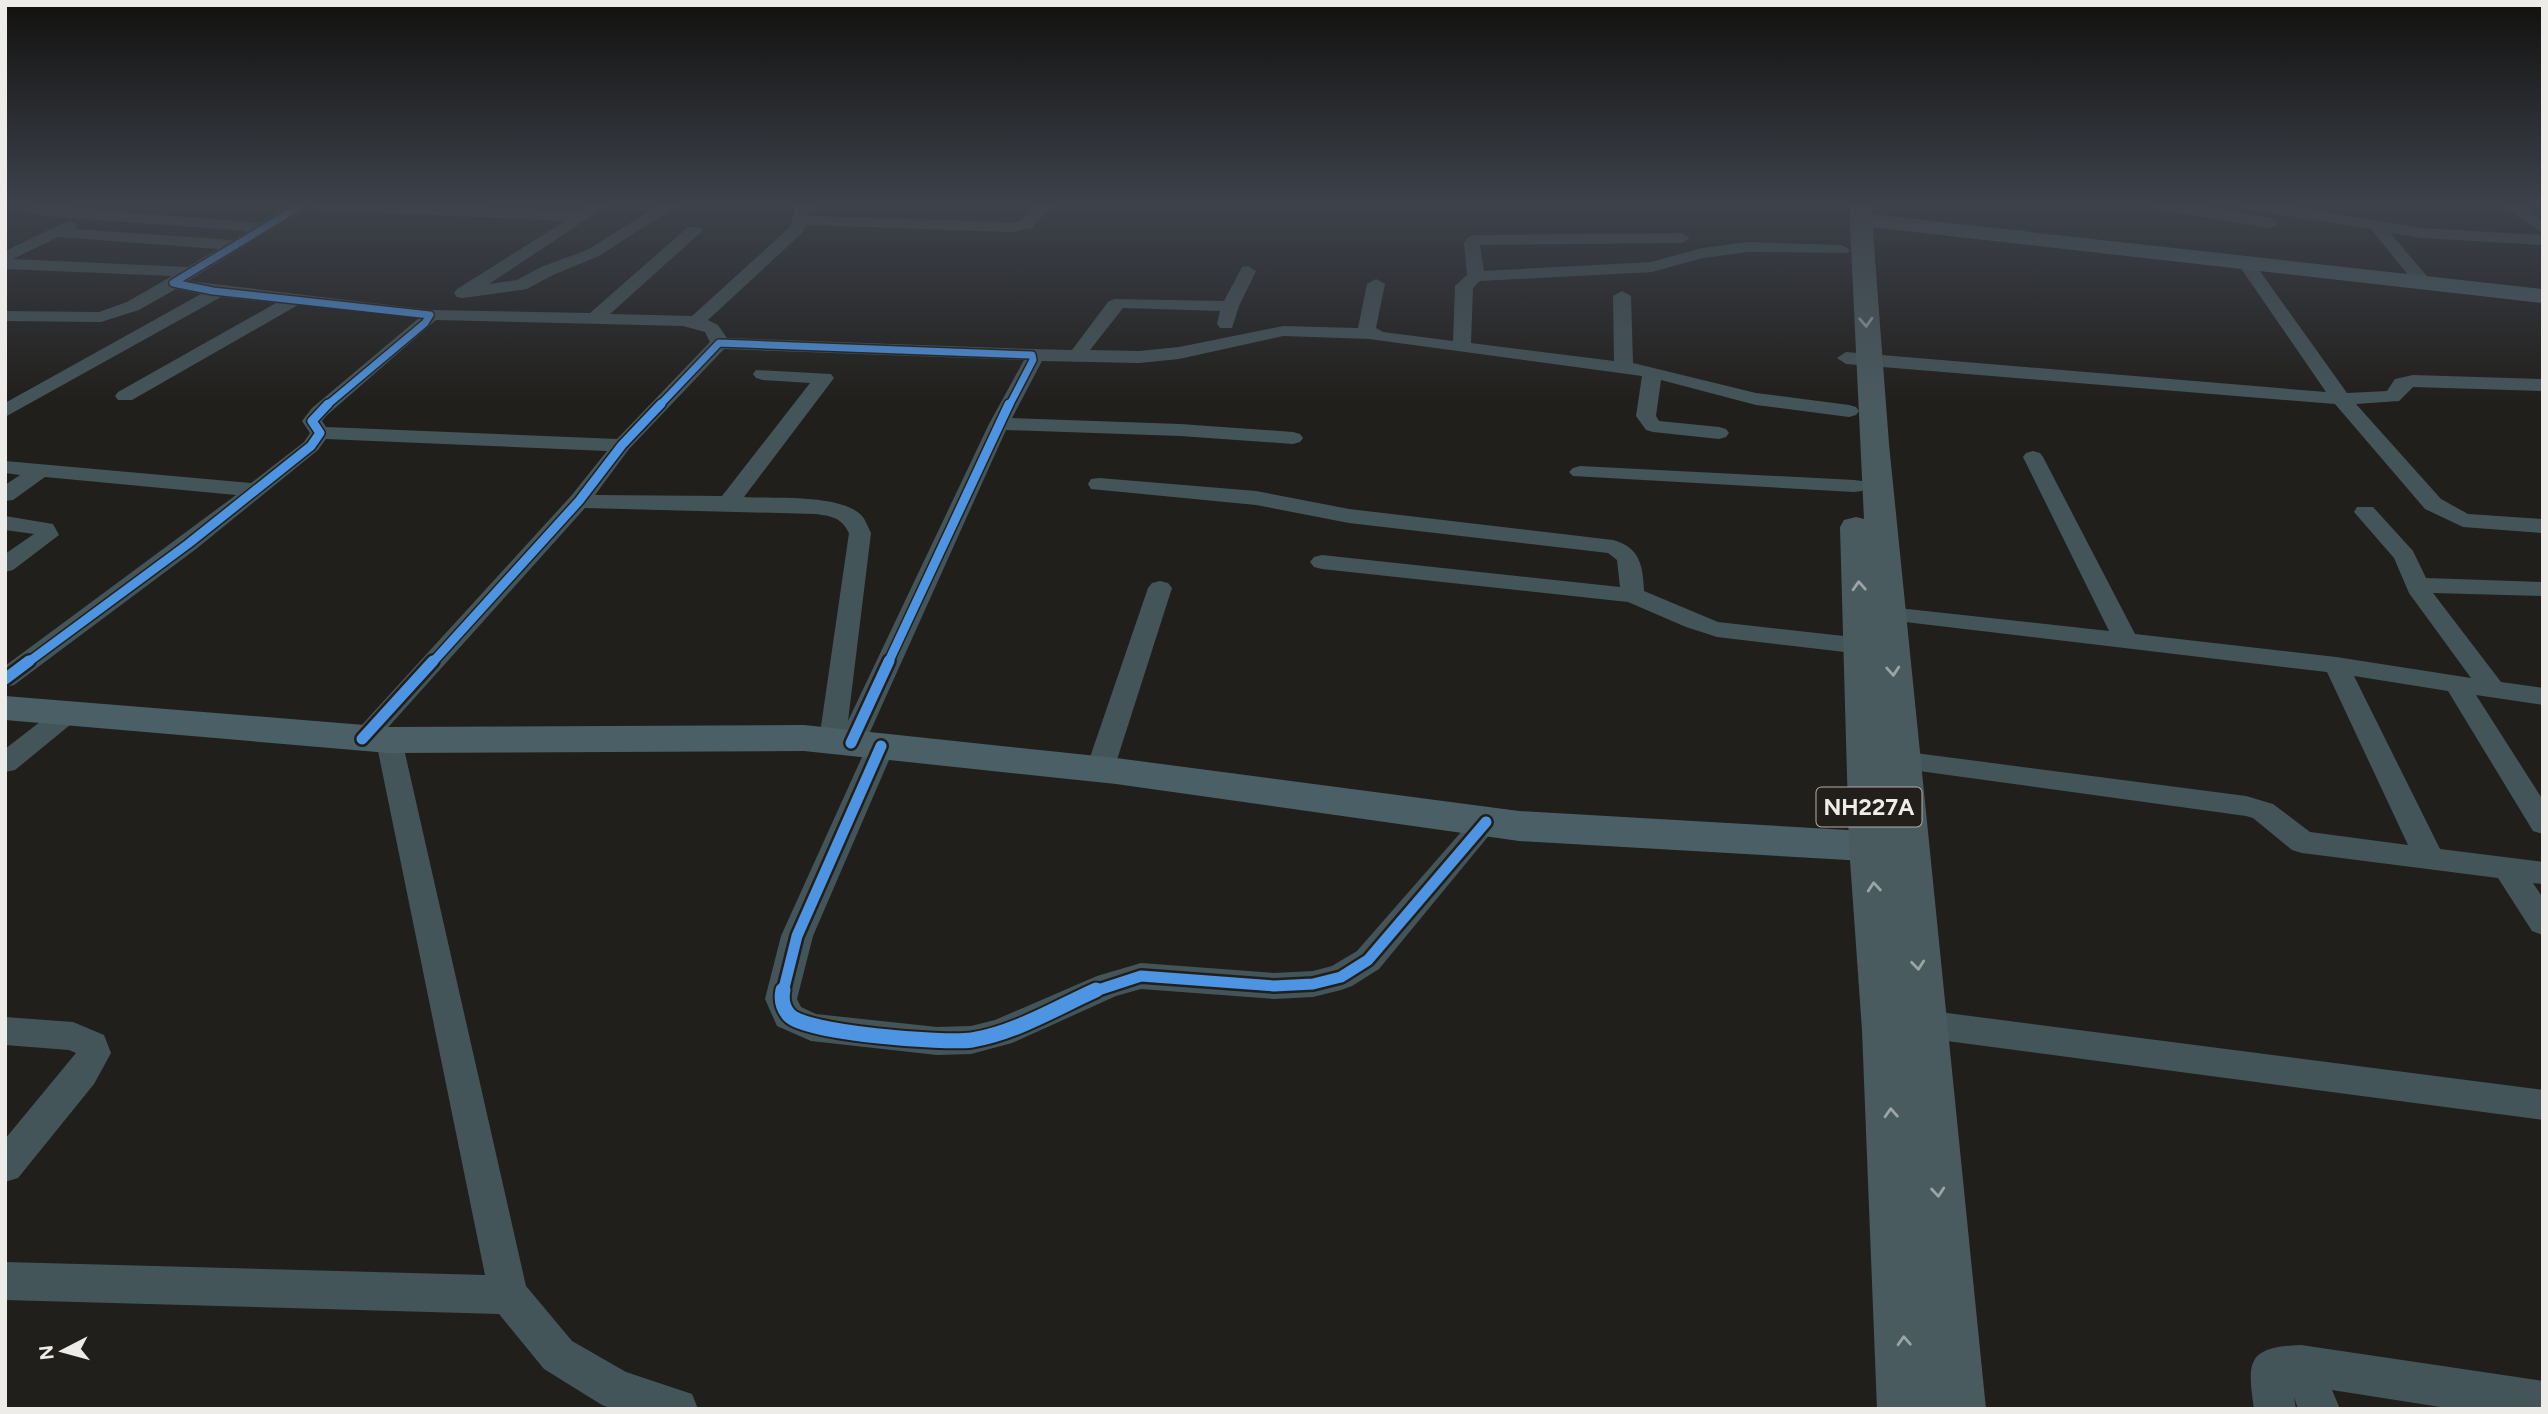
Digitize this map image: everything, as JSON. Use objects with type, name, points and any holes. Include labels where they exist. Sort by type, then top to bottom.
[{"type":"highway","name":"NH227A","points":[[1853,271],[1857,359],[1889,614],[1900,760],[1889,847],[1886,1030],[1907,1409]]},
{"type":"highway","name":"NH227A","points":[[1857,359],[1849,411],[1862,646],[1889,847],[1924,1024],[1956,1409]]},
{"type":"main road","points":[[2315,271],[2543,296]]},
{"type":"main road","points":[[5,708],[376,740],[804,738],[1100,769],[1532,827],[1889,847]]},
{"type":"street","points":[[168,271],[192,272]]},
{"type":"street","points":[[320,433],[312,421],[319,412],[425,323],[430,315],[498,271]]},
{"type":"street","points":[[463,293],[521,285],[553,271]]},
{"type":"street","points":[[595,318],[648,271]]},
{"type":"street","points":[[696,322],[754,271]]},
{"type":"street","points":[[1226,343],[1230,306],[1248,271]]},
{"type":"street","points":[[1475,271],[1476,276]]},
{"type":"street","points":[[1462,348],[1464,286],[1476,276],[1574,271]]},
{"type":"street","points":[[2251,271],[2341,399],[2432,504],[2463,520],[2543,526]]},
{"type":"street","points":[[2414,271],[2423,282]]},
{"type":"street","points":[[5,316],[101,317],[133,306],[192,272]]},
{"type":"street","points":[[173,283],[219,291],[430,315],[696,322],[714,330],[719,336],[719,343],[622,445],[579,501],[376,740],[509,1295],[558,1355],[617,1390],[677,1409]]},
{"type":"street","points":[[1370,334],[1367,330],[1376,284]]},
{"type":"street","points":[[5,411],[219,291]]},
{"type":"street","points":[[1622,296],[1624,368]]},
{"type":"street","points":[[125,396],[297,298]]},
{"type":"street","points":[[1076,357],[1114,306],[1120,303],[1230,306]]},
{"type":"street","points":[[719,343],[1076,357],[1161,356],[1283,331],[1370,334],[1624,368],[1756,399],[1849,411]]},
{"type":"street","points":[[1031,355],[1033,360],[999,424],[855,743],[785,976],[781,999],[789,1016],[811,1027],[937,1041],[971,1040],[1000,1033],[1108,985],[1140,976],[1274,986],[1313,984],[1341,977],[1368,960],[1486,822]]},
{"type":"street","points":[[1857,359],[2341,399],[2392,397],[2398,393],[2402,383],[2413,381],[2543,385]]},
{"type":"street","points":[[1652,373],[1646,416],[1653,426],[1719,433]]},
{"type":"street","points":[[728,503],[824,377],[763,374]]},
{"type":"street","points":[[999,424],[1180,430],[1293,438]]},
{"type":"street","points":[[320,433],[622,445]]},
{"type":"street","points":[[5,679],[188,544],[311,446],[320,433]]},
{"type":"street","points":[[2033,457],[2125,639]]},
{"type":"street","points":[[5,467],[255,491]]},
{"type":"street","points":[[5,495],[40,471]]},
{"type":"street","points":[[1580,472],[1854,486]]},
{"type":"street","points":[[1099,484],[1256,498],[1349,516],[1613,547],[1624,551],[1629,558],[1632,595]]},
{"type":"street","points":[[579,501],[815,507],[840,511],[853,519],[860,533],[855,743]]},
{"type":"street","points":[[2365,512],[2405,556],[2421,593],[2493,689]]},
{"type":"street","points":[[5,523],[45,529],[48,535],[5,565]]},
{"type":"street","points":[[1322,562],[1632,595],[1652,601],[1691,622],[1717,629],[1862,646]]},
{"type":"street","points":[[2418,585],[2543,589]]},
{"type":"street","points":[[1100,769],[1160,587]]},
{"type":"street","points":[[1889,614],[2336,665],[2543,697]]},
{"type":"street","points":[[2336,665],[2430,857]]},
{"type":"street","points":[[2456,683],[2543,824]]},
{"type":"street","points":[[5,763],[67,714]]},
{"type":"street","points":[[1900,760],[2246,806],[2263,811],[2302,842],[2543,873]]},
{"type":"street","points":[[2507,868],[2543,923]]},
{"type":"street","points":[[1924,1024],[2543,1105]]},
{"type":"street","points":[[5,1031],[73,1036],[92,1045],[94,1053],[82,1074],[5,1167]]},
{"type":"street","points":[[5,1281],[509,1295]]},
{"type":"street","points":[[2275,1409],[2269,1374],[2278,1366],[2301,1365],[2543,1402]]},
{"type":"street","points":[[2301,1365],[2319,1409]]},
{"type":"cycle path","points":[[5,679],[188,544],[311,446],[320,433],[312,421],[319,412],[425,323],[430,315],[213,291],[173,283],[193,271]]},
{"type":"cycle path","points":[[362,739],[579,501],[622,445],[719,343],[1032,355],[1033,360],[999,424],[851,743]]},
{"type":"cycle path","points":[[881,746],[797,936],[781,999],[789,1016],[811,1027],[937,1041],[971,1040],[1000,1033],[1108,985],[1141,976],[1274,986],[1313,984],[1341,977],[1368,960],[1486,822]]}]
